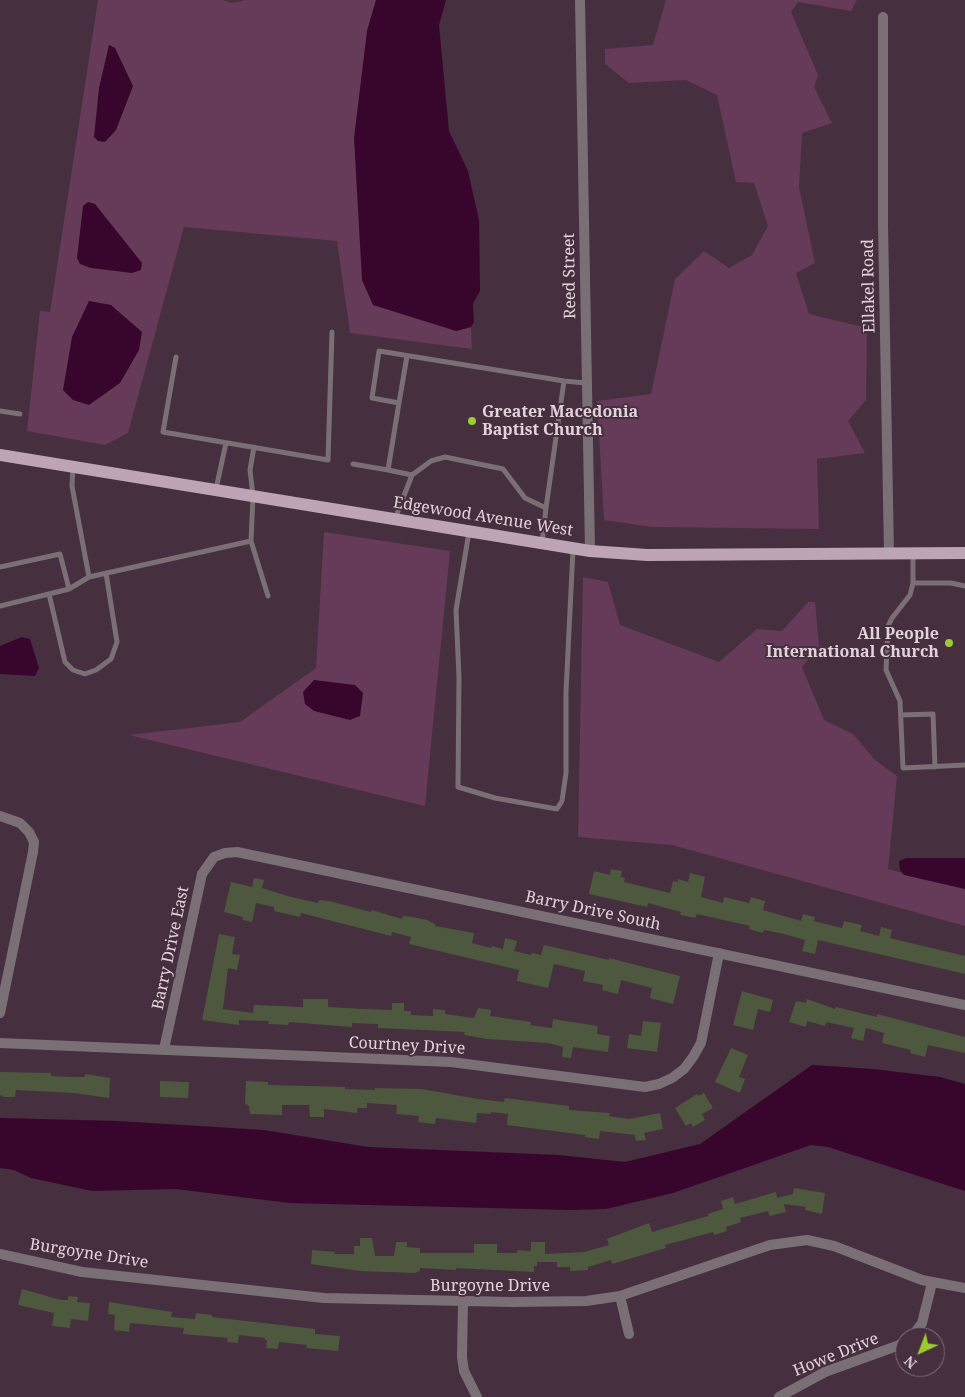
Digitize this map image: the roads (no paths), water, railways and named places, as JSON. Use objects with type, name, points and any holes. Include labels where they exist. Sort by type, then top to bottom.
[{"type":"main road","name":"Edgewood Avenue West","points":[[0,455],[590,551],[648,555],[965,553]]},
{"type":"street","name":"Reed Street","points":[[580,0],[590,551]]},
{"type":"street","name":"Ellakel Road","points":[[883,17],[883,225],[889,554]]},
{"type":"street","points":[[0,816],[20,823],[29,832],[34,842],[34,852],[0,1014]]},
{"type":"street","name":"Barry Drive South","points":[[214,857],[225,853],[237,852],[965,1005]]},
{"type":"street","name":"Barry Drive East","points":[[164,1049],[202,874],[214,857]]},
{"type":"street","name":"Courtney Drive","points":[[0,1043],[451,1062],[645,1087],[659,1084],[672,1078],[684,1069],[701,1043],[719,953]]},
{"type":"street","name":"Burgoyne Drive","points":[[0,1254],[82,1272],[324,1298],[586,1301],[620,1296],[770,1245],[807,1240],[834,1246],[898,1273],[932,1283],[965,1288]]},
{"type":"street","points":[[919,1327],[922,1323],[932,1283]]},
{"type":"street","points":[[620,1296],[629,1334]]},
{"type":"street","points":[[462,1301],[462,1357],[464,1371],[477,1397]]},
{"type":"street","name":"Howe Drive","points":[[779,1397],[825,1372],[895,1347]]},
{"type":"lane","points":[[176,357],[163,432],[328,460],[332,332]]},
{"type":"lane","points":[[399,403],[372,398],[379,351],[586,383]]},
{"type":"lane","points":[[388,470],[406,356]]},
{"type":"lane","points":[[542,544],[564,381]]},
{"type":"lane","points":[[0,411],[20,414]]},
{"type":"lane","points":[[215,490],[226,443]]},
{"type":"lane","points":[[254,447],[250,470],[253,496],[251,541],[268,596]]},
{"type":"lane","points":[[395,519],[412,475],[431,461],[445,457],[500,467],[525,498],[546,508]]},
{"type":"lane","points":[[353,464],[412,475]]},
{"type":"lane","points":[[73,466],[72,486],[89,577]]},
{"type":"lane","points":[[469,532],[456,610],[459,677],[458,787],[495,798],[556,809],[562,801],[566,773],[566,692],[573,548]]},
{"type":"lane","points":[[0,606],[69,589],[89,577],[251,541]]},
{"type":"lane","points":[[913,553],[913,583],[910,595],[888,626],[886,670],[897,693],[901,715],[903,768],[965,766]]},
{"type":"lane","points":[[0,567],[60,554],[69,589]]},
{"type":"lane","points":[[48,594],[65,662],[73,670],[85,674],[96,670],[111,659],[117,642],[106,573]]},
{"type":"lane","points":[[913,583],[951,583],[965,586]]},
{"type":"lane","points":[[901,715],[933,714],[935,767]]},
{"type":"place","name":"Greater Macedonia Baptist Church","points":[[472,421]]},
{"type":"place","name":"All People International Church","points":[[949,643]]}]
